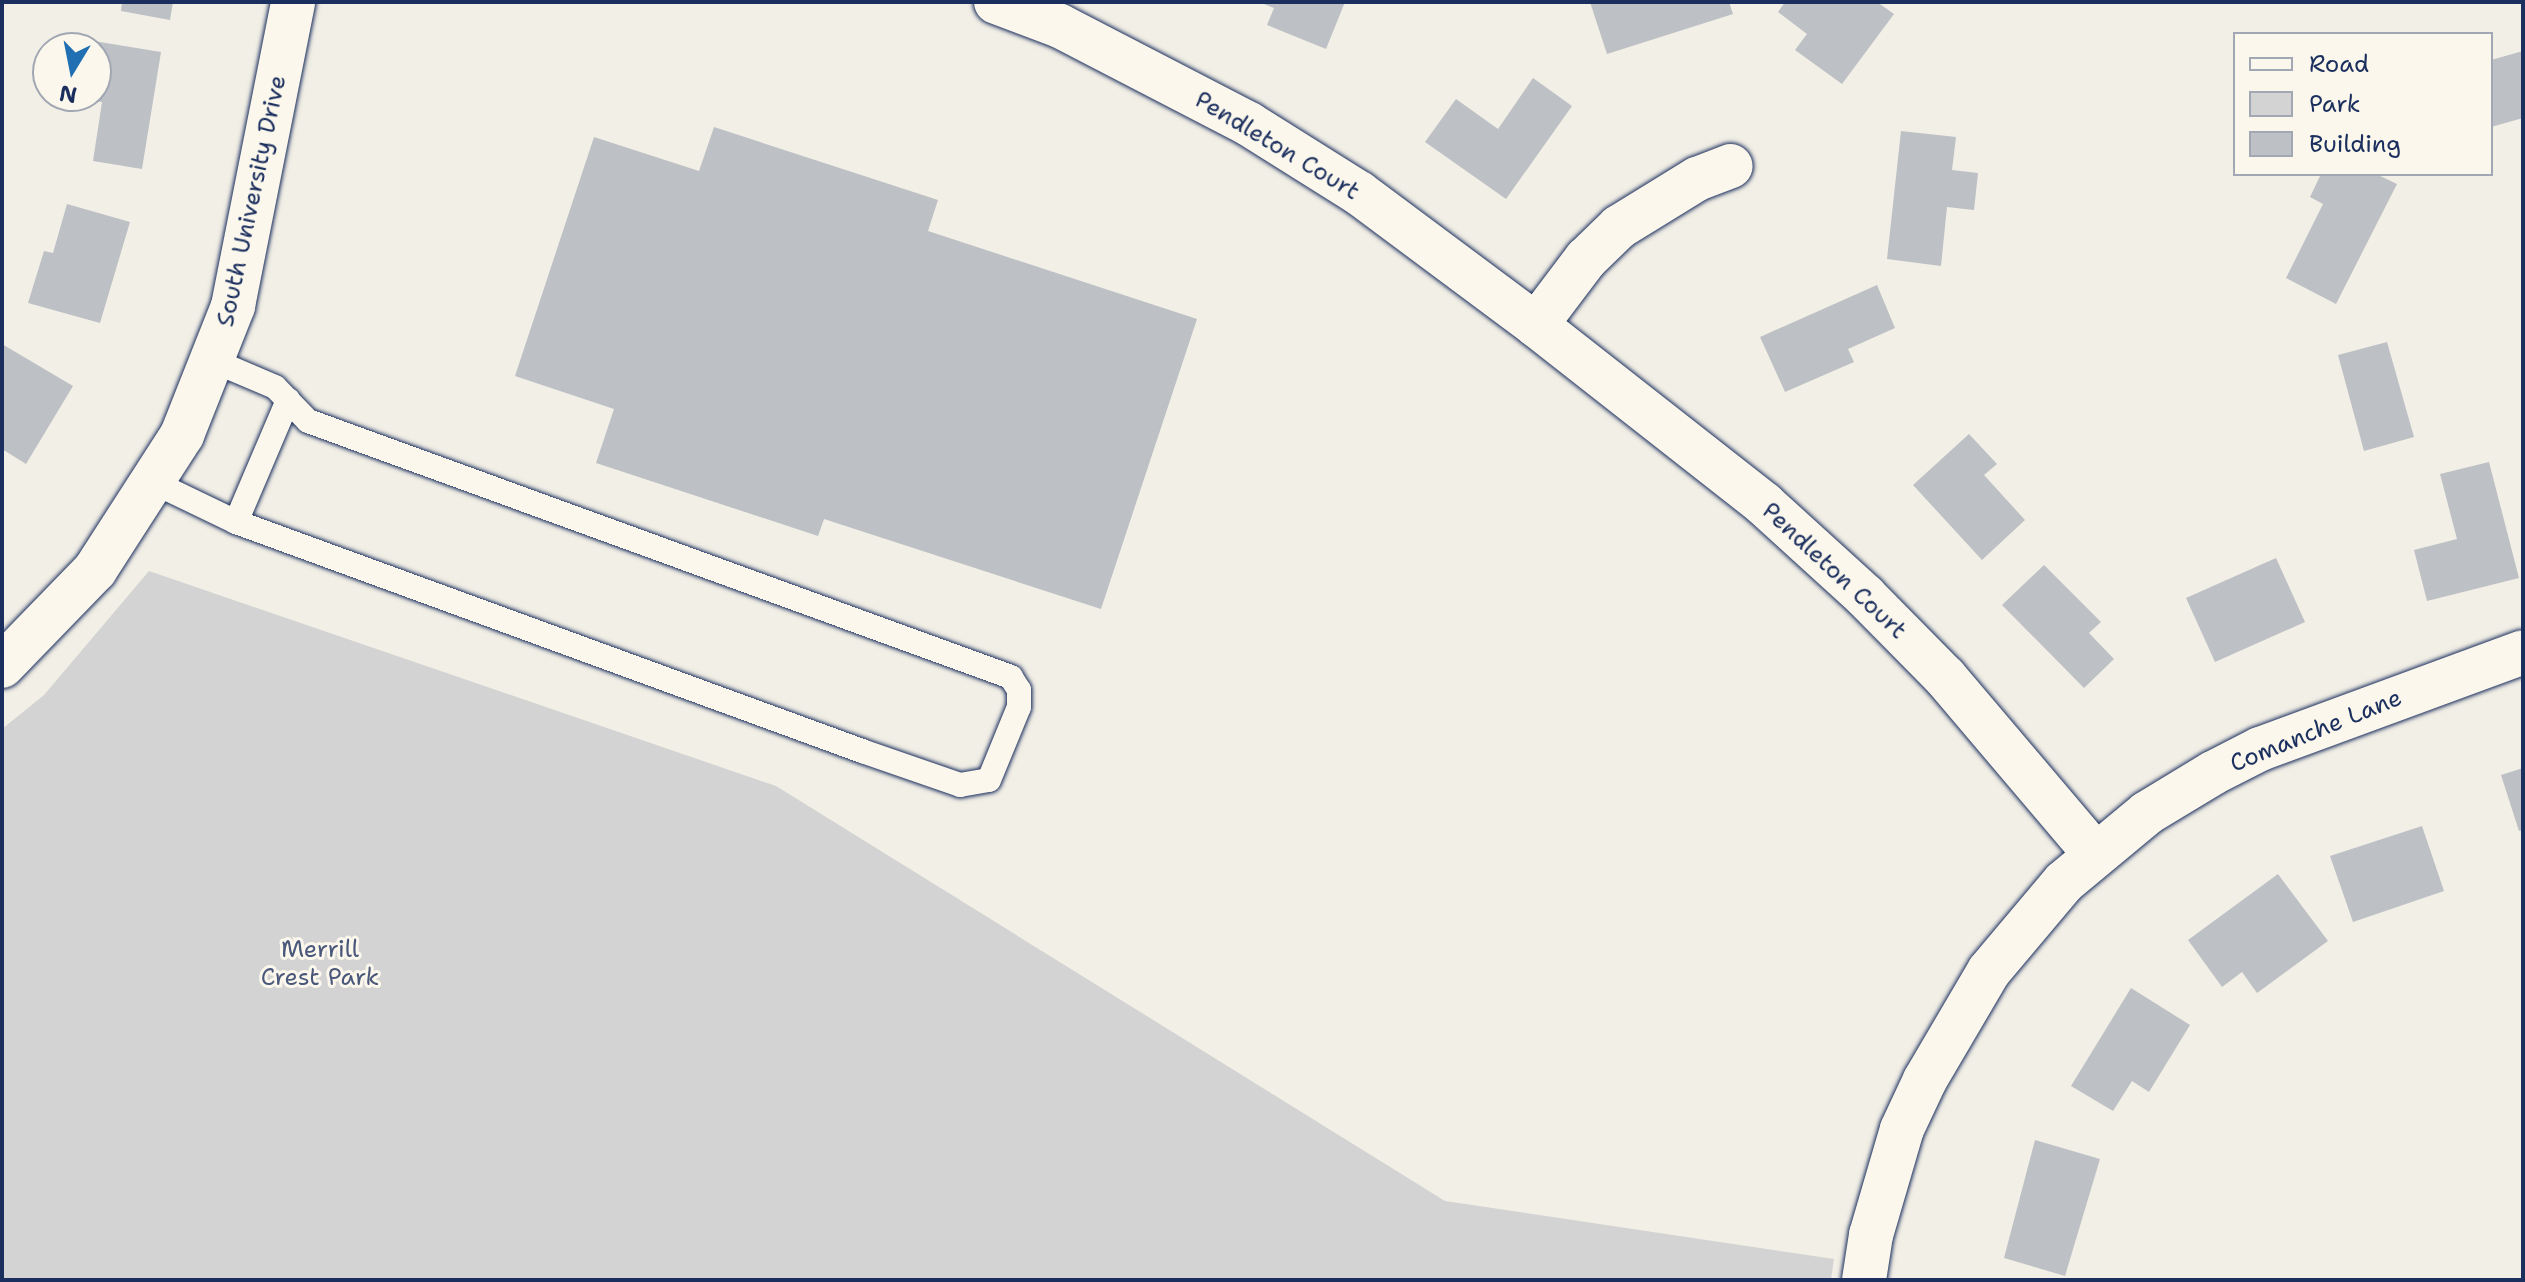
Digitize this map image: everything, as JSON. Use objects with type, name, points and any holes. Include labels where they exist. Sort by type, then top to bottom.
[{"type":"street","name":"South University Drive","points":[[2,666],[95,570],[155,483],[214,361],[245,256],[293,2]]},
{"type":"street","name":"Pendleton Court","points":[[996,2],[1060,26],[1249,124],[1359,193],[1536,325],[1764,504],[1865,596],[1945,677],[2095,854]]},
{"type":"street","points":[[1536,325],[1586,259],[1619,227],[1697,179],[1731,166]]},
{"type":"street","name":"Comanche Lane","points":[[1864,1280],[1871,1235],[1902,1129],[1956,1021],[2034,914],[2095,854],[2147,813],[2260,749],[2523,652]]},
{"type":"lane","points":[[155,483],[236,522],[960,785],[989,780],[1019,707],[1019,690],[1011,677],[308,421],[275,387],[214,361]]},
{"type":"lane","points":[[236,522],[288,400]]},
{"type":"green space","name":"Merrill Crest Park","points":[[149,571],[776,786],[1445,1201],[1834,1259],[1831,1280],[2,1280],[2,729],[44,695]]},
{"type":"building","points":[[122,2],[173,2],[170,20],[121,11]]},
{"type":"building","points":[[1259,2],[1345,2],[1326,49],[1267,25],[1274,8]]},
{"type":"building","points":[[1590,2],[1729,2],[1733,14],[1607,54]]},
{"type":"building","points":[[1785,2],[1877,2],[1894,14],[1842,84],[1795,50],[1807,34],[1778,12]]},
{"type":"building","points":[[112,44],[161,52],[142,169],[93,161],[100,112],[112,112]]},
{"type":"building","points":[[2523,51],[2523,118],[2493,126],[2493,59]]},
{"type":"building","points":[[1533,78],[1572,106],[1506,199],[1425,142],[1456,99],[1498,129]]},
{"type":"building","points":[[714,127],[938,200],[928,231],[1197,319],[1101,609],[824,519],[818,536],[596,463],[614,409],[515,376],[594,137],[699,171]]},
{"type":"building","points":[[1901,131],[1956,137],[1952,170],[1978,173],[1974,210],[1947,207],[1941,266],[1887,259]]},
{"type":"building","points":[[2320,176],[2380,176],[2397,184],[2336,304],[2286,278],[2323,204],[2310,197]]},
{"type":"building","points":[[67,204],[130,222],[100,323],[28,303],[44,251],[53,253]]},
{"type":"building","points":[[1877,285],[1895,328],[1848,349],[1854,362],[1785,392],[1760,337]]},
{"type":"building","points":[[2387,342],[2414,437],[2364,451],[2338,355]]},
{"type":"building","points":[[2,344],[73,386],[26,464],[2,449]]},
{"type":"building","points":[[1969,434],[1997,464],[1984,475],[2025,520],[1982,560],[1913,485]]},
{"type":"building","points":[[2489,462],[2519,578],[2427,601],[2414,550],[2457,539],[2440,474]]},
{"type":"building","points":[[2276,558],[2305,622],[2215,662],[2186,598]]},
{"type":"building","points":[[2044,565],[2101,622],[2089,633],[2114,659],[2084,688],[2002,605]]},
{"type":"building","points":[[2523,768],[2523,830],[2519,831],[2501,775]]},
{"type":"building","points":[[2422,826],[2444,891],[2353,922],[2330,856]]},
{"type":"building","points":[[2278,874],[2328,941],[2257,993],[2242,972],[2222,987],[2188,940]]},
{"type":"building","points":[[2131,988],[2190,1025],[2149,1092],[2132,1081],[2113,1111],[2071,1086]]},
{"type":"building","points":[[2035,1140],[2100,1159],[2065,1276],[2004,1258]]}]
